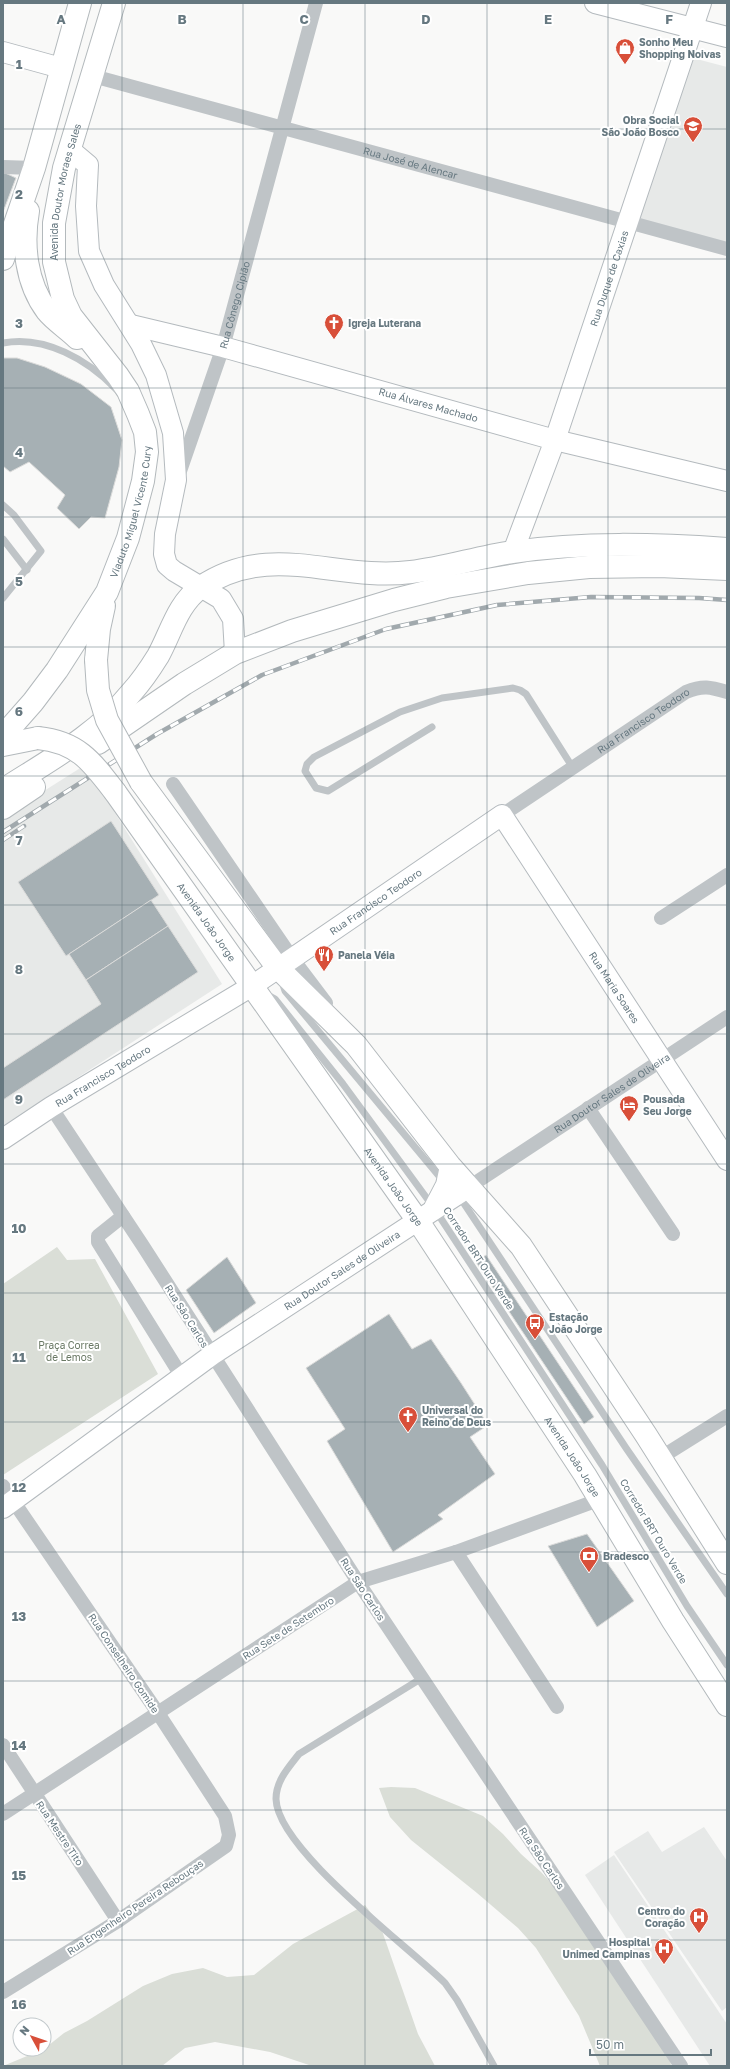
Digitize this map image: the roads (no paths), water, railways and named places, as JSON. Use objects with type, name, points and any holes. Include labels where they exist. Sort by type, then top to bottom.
[{"type":"main road","points":[[3,259],[34,168],[80,3]]},
{"type":"main road","name":"Avenida Doutor Moraes Sales","points":[[114,3],[93,76],[69,149],[54,224],[54,262],[63,299],[70,316],[109,364],[128,391],[138,412]]},
{"type":"main road","points":[[34,168],[25,225],[26,255],[36,294],[48,312],[109,364]]},
{"type":"main road","name":"Viaduto Miguel Vicente Cury","points":[[3,736],[33,702],[57,670],[107,592],[128,538],[144,481],[147,452],[145,432],[138,412]]},
{"type":"main road","points":[[3,790],[95,730],[114,713],[132,692],[158,655],[172,623],[187,599],[201,588],[236,571],[271,564],[314,566],[354,573],[411,572],[513,552],[615,546],[679,546],[727,549]]},
{"type":"main road","points":[[3,808],[184,684],[235,652],[292,631],[446,587],[528,573],[589,567],[659,566],[727,569]]},
{"type":"main road","points":[[107,592],[99,630],[96,660],[98,690],[107,720],[141,782],[284,963],[356,1045],[456,1183],[521,1246],[727,1563]]},
{"type":"main road","name":"Avenida João Jorge","points":[[3,745],[38,738],[65,743],[82,753],[115,792],[252,986],[426,1214],[601,1499],[673,1621],[727,1705]]},
{"type":"street","name":"Rua Cônego Cipião","points":[[235,652],[233,619],[228,609],[221,599],[170,569],[167,565],[164,554],[165,534],[176,480],[223,347],[316,3]]},
{"type":"street","points":[[595,3],[727,37]]},
{"type":"street","name":"Rua Duque de Caxias","points":[[513,552],[556,440],[701,3]]},
{"type":"street","points":[[3,52],[61,68]]},
{"type":"street","name":"Rua José de Alencar","points":[[93,76],[282,126],[628,224],[727,249]]},
{"type":"street","points":[[69,149],[88,165],[86,206],[89,251],[104,285],[131,325],[156,375],[169,415],[173,433],[176,480]]},
{"type":"street","points":[[3,166],[34,168]]},
{"type":"street","name":"Rua Álvares Machado","points":[[131,325],[223,347],[556,440],[727,481]]},
{"type":"street","name":"Rua Francisco Teodoro","points":[[3,1139],[51,1107],[252,986],[502,815],[686,692],[699,687],[712,687],[727,692]]},
{"type":"street","points":[[173,784],[284,963]]},
{"type":"street","name":"Rua Maria Soares","points":[[502,815],[727,1160]]},
{"type":"street","points":[[661,918],[727,875]]},
{"type":"street","name":"Rua Doutor Sales de Oliveira","points":[[6,1498],[212,1355],[426,1214],[441,1206],[456,1183],[588,1108],[663,1061],[727,1017]]},
{"type":"street","name":"Rua São Carlos","points":[[51,1107],[123,1216],[358,1582],[681,2066]]},
{"type":"street","points":[[588,1108],[673,1234]]},
{"type":"street","points":[[123,1216],[98,1236],[98,1242],[182,1377]]},
{"type":"street","points":[[660,1458],[727,1416]]},
{"type":"street","name":"Rua Conselheiro Gomide","points":[[6,1498],[158,1713],[225,1816],[229,1834],[226,1846]]},
{"type":"street","name":"Rua Sete de Setembro","points":[[3,1814],[358,1582],[456,1552],[601,1499]]},
{"type":"street","points":[[456,1552],[557,1707]]},
{"type":"street","name":"Rua Mestre Tito","points":[[3,1745],[33,1794],[118,1921]]},
{"type":"street","name":"Rua Engenheiro Pereira Rebouças","points":[[3,1992],[118,1921],[226,1846]]},
{"type":"lane","name":"Viaduto Miguel Vicente Cury","points":[[3,343],[29,342],[61,350],[89,366],[102,376],[138,412]]},
{"type":"lane","points":[[3,505],[14,515],[41,551],[5,596]]},
{"type":"lane","points":[[3,539],[26,570]]},
{"type":"lane","points":[[3,586],[5,596]]},
{"type":"lane","points":[[432,727],[328,792],[316,788],[304,771],[307,764],[314,757],[400,712],[442,698],[512,688],[520,690],[526,694],[573,768]]},
{"type":"lane","name":"Corredor BRT Ouro Verde","points":[[284,963],[285,991],[456,1183],[622,1441],[727,1594]]},
{"type":"lane","name":"Corredor BRT Ouro Verde","points":[[426,1214],[602,1465],[687,1606],[727,1665]]},
{"type":"lane","points":[[422,1678],[299,1754],[286,1770],[277,1786],[276,1800],[280,1817],[297,1843],[320,1871],[445,1983],[457,2000],[494,2066]]},
{"type":"railway","points":[[3,832],[157,734],[262,675],[386,629],[497,605],[591,597],[699,598],[727,600]]},
{"type":"railway","points":[[3,840],[24,826]]},
{"type":"place","name":"Sonho Meu Shopping Noivas","points":[[625,65]]},
{"type":"place","name":"Obra Social São João Bosco","points":[[693,143]]},
{"type":"place","name":"Igreja Luterana","points":[[334,340]]},
{"type":"place","name":"Panela Véia","points":[[324,972]]},
{"type":"place","name":"Pousada Seu Jorge","points":[[629,1122]]},
{"type":"place","name":"Estação João Jorge","points":[[535,1340]]},
{"type":"place","name":"Universal do Reino de Deus","points":[[408,1433]]},
{"type":"place","name":"Bradesco","points":[[589,1573]]},
{"type":"place","name":"Centro do Coração","points":[[699,1934]]},
{"type":"place","name":"Hospital Unimed Campinas","points":[[664,1965]]},
{"type":"park label","name":"Praça Correa de Lemos","points":[[69,1350]]}]
